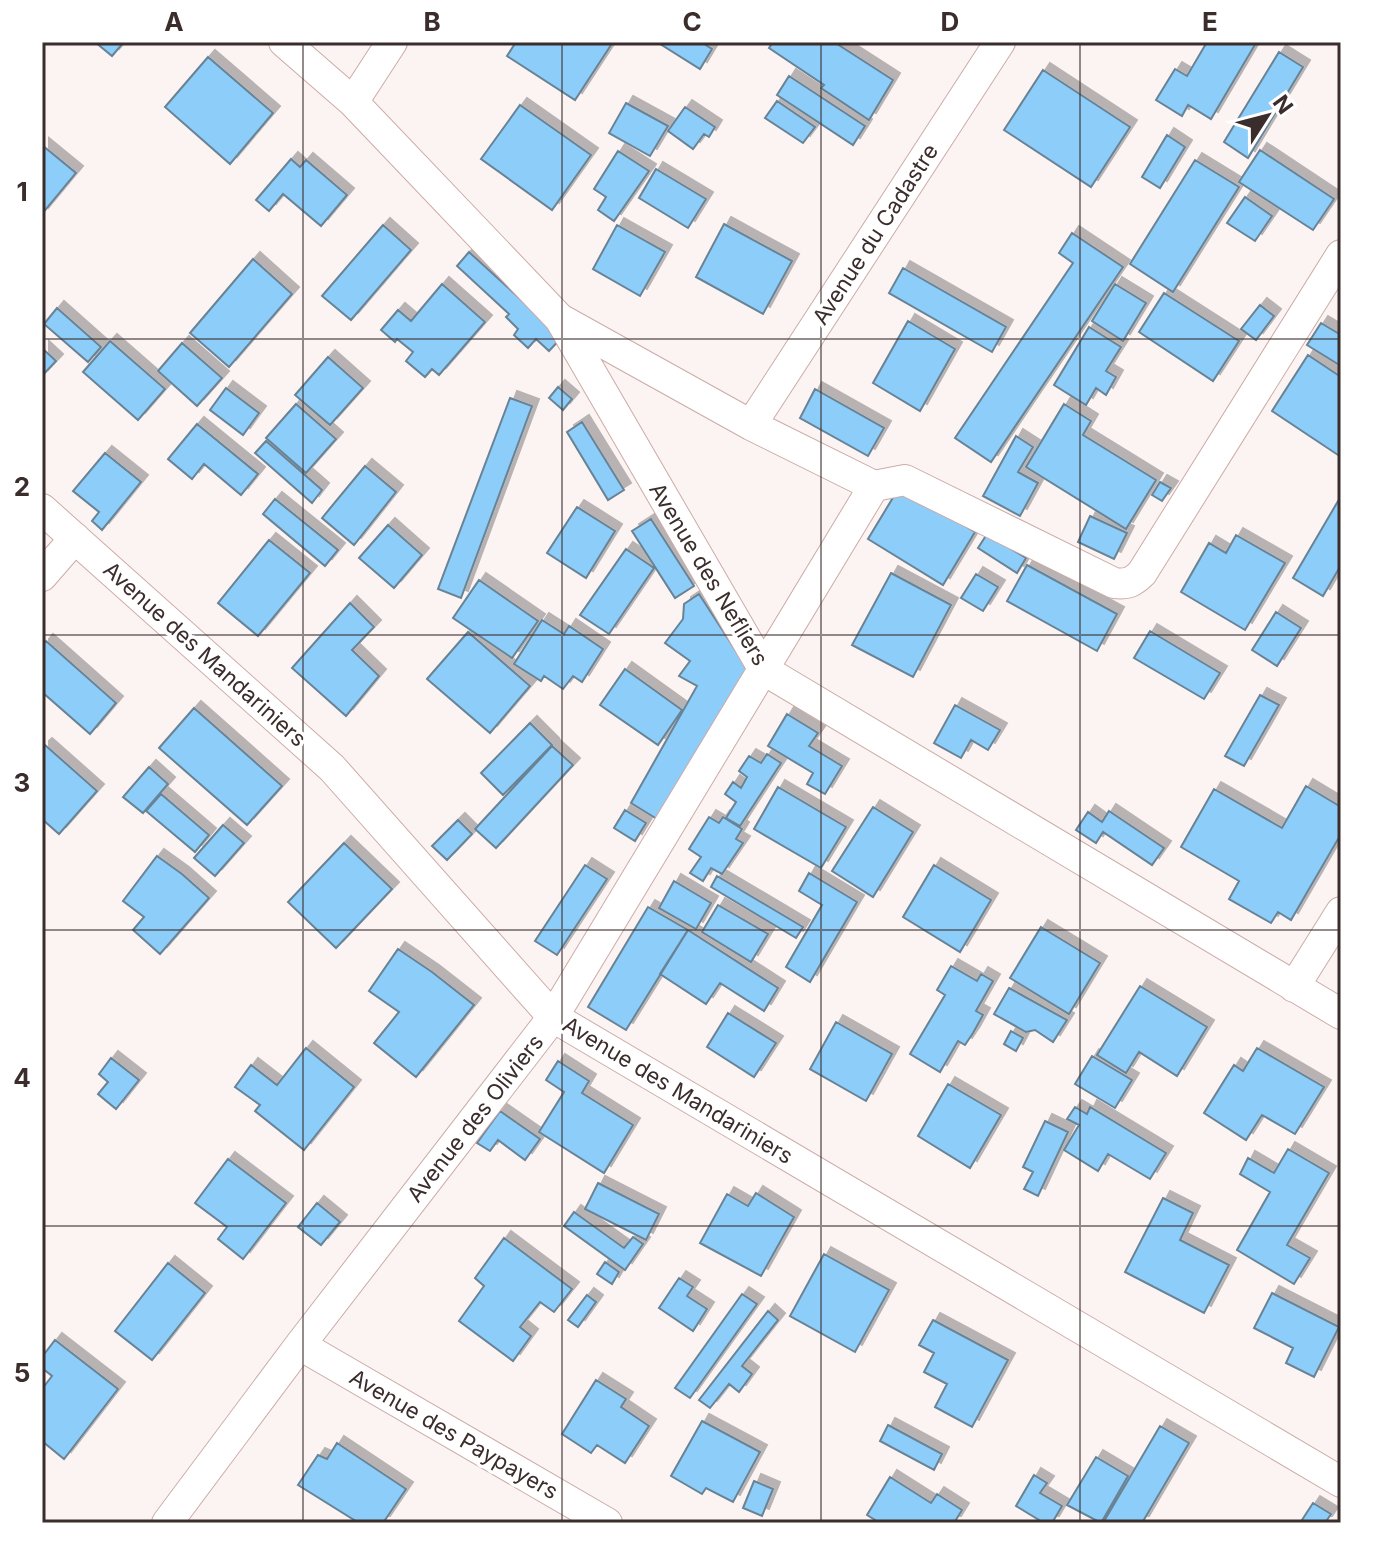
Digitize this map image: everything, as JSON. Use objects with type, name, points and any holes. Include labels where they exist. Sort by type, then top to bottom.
[{"type":"street","name":"Avenue des Nefliers","points":[[284,42],[353,102],[560,319],[764,670],[1341,1014]]},
{"type":"street","points":[[353,102],[392,42]]},
{"type":"street","name":"Avenue du Cadastre","points":[[751,425],[1000,42]]},
{"type":"street","points":[[560,319],[751,425],[874,486],[905,480],[1114,583],[1129,584],[1142,573],[1341,255]]},
{"type":"street","name":"Avenue des Oliviers","points":[[167,1523],[553,1017],[874,486]]},
{"type":"street","name":"Avenue des Mandariniers","points":[[42,509],[332,768],[553,1017],[1341,1482]]},
{"type":"street","points":[[42,576],[75,538]]},
{"type":"street","points":[[1294,987],[1341,912]]},
{"type":"street","name":"Avenue des Paypayers","points":[[300,1345],[607,1523]]},
{"type":"building","points":[[95,42],[124,42],[112,56]]},
{"type":"building","points":[[516,42],[613,42],[575,100],[507,56]]},
{"type":"building","points":[[657,42],[701,42],[712,49],[700,69]]},
{"type":"building","points":[[773,42],[834,42],[893,80],[869,120],[769,48]]},
{"type":"building","points":[[1207,42],[1256,43],[1211,119],[1188,105],[1182,116],[1156,100],[1175,69],[1187,76]]},
{"type":"building","points":[[1279,52],[1303,67],[1248,158],[1224,142]]},
{"type":"building","points":[[208,57],[273,113],[230,164],[165,107]]},
{"type":"building","points":[[1043,70],[1130,127],[1091,187],[1004,130]]},
{"type":"building","points":[[789,76],[865,126],[853,145],[777,95]]},
{"type":"building","points":[[777,101],[815,127],[803,143],[765,118]]},
{"type":"building","points":[[626,103],[668,126],[650,156],[609,133]]},
{"type":"building","points":[[520,105],[591,155],[552,210],[481,159]]},
{"type":"building","points":[[685,107],[715,127],[709,137],[704,134],[693,149],[668,131]]},
{"type":"building","points":[[1167,135],[1185,147],[1160,188],[1142,177]]},
{"type":"building","points":[[42,145],[76,173],[42,214]]},
{"type":"building","points":[[1260,150],[1334,199],[1313,230],[1239,182]]},
{"type":"building","points":[[618,151],[649,171],[614,221],[598,210],[606,197],[594,189]]},
{"type":"building","points":[[291,159],[300,167],[306,160],[347,195],[321,226],[283,194],[269,211],[256,200]]},
{"type":"building","points":[[1195,160],[1239,187],[1173,292],[1130,264]]},
{"type":"building","points":[[656,169],[706,199],[688,228],[639,198]]},
{"type":"building","points":[[1245,197],[1272,216],[1255,241],[1227,223]]},
{"type":"building","points":[[724,224],[792,261],[763,314],[696,277]]},
{"type":"building","points":[[383,225],[411,250],[351,320],[322,296]]},
{"type":"building","points":[[617,225],[665,252],[640,296],[593,269]]},
{"type":"building","points":[[1072,233],[1123,267],[991,462],[955,438],[1073,263],[1059,253]]},
{"type":"building","points":[[469,252],[562,337],[549,351],[536,339],[528,348],[514,335],[518,329],[506,317],[509,314],[457,266]]},
{"type":"building","points":[[253,259],[292,294],[229,367],[190,333]]},
{"type":"building","points":[[903,268],[1006,327],[992,352],[889,293]]},
{"type":"building","points":[[442,284],[485,322],[439,375],[432,369],[425,377],[406,361],[413,352],[381,330],[398,310],[411,321]]},
{"type":"building","points":[[1115,284],[1146,303],[1123,341],[1092,321]]},
{"type":"building","points":[[1164,293],[1239,341],[1213,381],[1139,332]]},
{"type":"building","points":[[1260,305],[1274,316],[1256,340],[1241,329]]},
{"type":"building","points":[[57,308],[101,347],[88,362],[44,324]]},
{"type":"building","points":[[908,321],[955,349],[920,411],[873,383]]},
{"type":"building","points":[[1321,323],[1341,335],[1341,366],[1307,345]]},
{"type":"building","points":[[1089,327],[1121,347],[1106,371],[1116,377],[1106,395],[1096,388],[1086,405],[1054,385]]},
{"type":"building","points":[[110,341],[165,389],[138,420],[83,372]]},
{"type":"building","points":[[182,343],[222,378],[197,406],[158,371]]},
{"type":"building","points":[[42,348],[56,361],[42,376]]},
{"type":"building","points":[[1308,355],[1341,377],[1341,457],[1272,411]]},
{"type":"building","points":[[328,357],[363,388],[330,425],[295,395]]},
{"type":"building","points":[[558,387],[572,399],[563,410],[549,398]]},
{"type":"building","points":[[226,388],[259,413],[243,435],[210,410]]},
{"type":"building","points":[[815,389],[884,428],[868,456],[800,418]]},
{"type":"building","points":[[510,398],[532,406],[461,598],[438,589]]},
{"type":"building","points":[[296,404],[336,439],[306,473],[266,438]]},
{"type":"building","points":[[1064,404],[1091,421],[1083,435],[1156,480],[1126,529],[1026,467]]},
{"type":"building","points":[[582,422],[624,490],[608,500],[567,432]]},
{"type":"building","points":[[197,424],[258,474],[241,495],[204,464],[192,479],[168,459]]},
{"type":"building","points":[[1016,436],[1033,447],[1018,472],[1038,483],[1020,516],[983,496]]},
{"type":"building","points":[[266,441],[322,490],[312,503],[255,453]]},
{"type":"building","points":[[105,453],[141,482],[102,530],[92,521],[99,512],[73,491]]},
{"type":"building","points":[[365,466],[396,492],[354,545],[322,518]]},
{"type":"building","points":[[1160,482],[1171,488],[1162,501],[1152,495]]},
{"type":"building","points":[[900,486],[975,532],[943,585],[868,539]]},
{"type":"building","points":[[1341,496],[1341,565],[1323,596],[1293,578]]},
{"type":"building","points":[[275,499],[338,550],[325,566],[263,514]]},
{"type":"building","points":[[577,507],[615,531],[586,578],[547,553]]},
{"type":"building","points":[[1090,516],[1127,533],[1114,559],[1078,542]]},
{"type":"building","points":[[651,519],[694,586],[675,598],[632,531]]},
{"type":"building","points":[[388,525],[422,555],[394,588],[359,558]]},
{"type":"building","points":[[987,534],[1026,558],[1017,573],[978,548]]},
{"type":"building","points":[[1236,535],[1285,563],[1245,630],[1181,592],[1209,543],[1226,553]]},
{"type":"building","points":[[269,540],[310,573],[258,636],[218,603]]},
{"type":"building","points":[[626,549],[654,568],[609,634],[580,615]]},
{"type":"building","points":[[1027,565],[1117,614],[1097,651],[1007,601]]},
{"type":"building","points":[[891,573],[951,605],[913,677],[852,645]]},
{"type":"building","points":[[976,574],[998,587],[983,611],[961,598]]},
{"type":"building","points":[[479,580],[538,621],[512,658],[453,618]]},
{"type":"building","points":[[699,594],[749,671],[657,819],[631,803],[697,686],[679,676],[690,661],[665,643],[683,619],[684,604]]},
{"type":"building","points":[[350,603],[374,627],[352,650],[379,676],[346,716],[292,668]]},
{"type":"building","points":[[1276,612],[1301,628],[1277,666],[1252,650]]},
{"type":"building","points":[[542,620],[564,634],[569,626],[603,649],[582,682],[573,676],[563,689],[544,676],[541,681],[514,664]]},
{"type":"building","points":[[1150,631],[1220,673],[1204,699],[1134,658]]},
{"type":"building","points":[[468,632],[530,686],[490,733],[427,679]]},
{"type":"building","points":[[46,641],[116,703],[90,734],[42,692],[42,646]]},
{"type":"building","points":[[625,669],[682,710],[658,745],[600,705]]},
{"type":"building","points":[[1260,695],[1279,705],[1244,766],[1225,756]]},
{"type":"building","points":[[955,705],[1000,730],[988,750],[971,740],[961,758],[934,743]]},
{"type":"building","points":[[194,708],[282,786],[247,825],[159,748]]},
{"type":"building","points":[[787,714],[818,733],[809,746],[842,766],[825,794],[807,784],[813,773],[768,746]]},
{"type":"building","points":[[530,723],[552,745],[503,795],[481,773]]},
{"type":"building","points":[[45,745],[97,791],[59,834],[42,819],[42,748]]},
{"type":"building","points":[[552,746],[573,765],[496,848],[475,829]]},
{"type":"building","points":[[767,754],[781,763],[740,826],[726,818],[736,802],[725,794],[733,782],[741,788],[747,777],[739,771],[749,756],[761,763]]},
{"type":"building","points":[[149,767],[168,784],[143,813],[123,797]]},
{"type":"building","points":[[1306,786],[1341,807],[1341,834],[1291,920],[1278,912],[1271,923],[1229,899],[1239,881],[1181,847],[1214,789],[1282,828]]},
{"type":"building","points":[[778,787],[846,827],[821,868],[754,829]]},
{"type":"building","points":[[161,794],[209,835],[195,852],[146,811]]},
{"type":"building","points":[[873,807],[913,832],[873,897],[832,871]]},
{"type":"building","points":[[625,810],[646,823],[635,841],[614,828]]},
{"type":"building","points":[[1109,811],[1164,848],[1152,865],[1103,832],[1096,843],[1076,830],[1088,812],[1102,822]]},
{"type":"building","points":[[709,817],[719,823],[723,817],[742,829],[736,839],[743,843],[722,874],[711,868],[703,881],[690,873],[701,857],[689,849]]},
{"type":"building","points":[[458,820],[472,834],[447,860],[432,846]]},
{"type":"building","points":[[223,825],[244,843],[215,876],[194,858]]},
{"type":"building","points":[[344,843],[392,889],[336,948],[288,902]]},
{"type":"building","points":[[157,856],[209,898],[160,954],[133,930],[144,917],[123,901]]},
{"type":"building","points":[[585,865],[607,879],[557,955],[535,941]]},
{"type":"building","points":[[934,865],[991,900],[960,952],[903,917]]},
{"type":"building","points":[[809,873],[857,902],[810,982],[786,967],[822,905],[799,891]]},
{"type":"building","points":[[717,876],[803,927],[796,938],[711,887]]},
{"type":"building","points":[[674,881],[711,903],[696,929],[659,908]]},
{"type":"building","points":[[718,905],[768,934],[751,962],[702,932]]},
{"type":"building","points":[[648,907],[688,930],[626,1030],[588,1007]]},
{"type":"building","points":[[1041,927],[1100,963],[1069,1014],[1010,978]]},
{"type":"building","points":[[688,930],[778,988],[764,1011],[720,983],[706,1004],[660,974]]},
{"type":"building","points":[[398,949],[474,1005],[416,1077],[374,1043],[399,1012],[369,991]]},
{"type":"building","points":[[951,966],[977,981],[981,974],[993,981],[976,1011],[983,1015],[973,1033],[965,1045],[958,1041],[940,1072],[910,1054],[945,995],[937,990]]},
{"type":"building","points":[[1140,986],[1207,1027],[1177,1076],[1139,1052],[1126,1073],[1097,1055]]},
{"type":"building","points":[[1009,988],[1067,1020],[1053,1042],[1035,1030],[1026,1032],[994,1014]]},
{"type":"building","points":[[728,1013],[776,1043],[754,1077],[707,1047]]},
{"type":"building","points":[[836,1022],[892,1054],[866,1101],[810,1069]]},
{"type":"building","points":[[1011,1031],[1023,1038],[1016,1051],[1004,1044]]},
{"type":"building","points":[[306,1048],[354,1087],[304,1150],[255,1111],[260,1105],[235,1087],[251,1065],[277,1085]]},
{"type":"building","points":[[1257,1048],[1324,1087],[1295,1134],[1262,1115],[1246,1140],[1204,1113],[1234,1065],[1243,1071]]},
{"type":"building","points":[[1092,1056],[1132,1080],[1115,1108],[1075,1084]]},
{"type":"building","points":[[111,1058],[139,1080],[116,1109],[98,1094],[108,1082],[99,1074]]},
{"type":"building","points":[[558,1061],[589,1081],[582,1093],[633,1125],[604,1173],[539,1132],[564,1092],[546,1080]]},
{"type":"building","points":[[948,1084],[1001,1115],[970,1168],[918,1136]]},
{"type":"building","points":[[1075,1107],[1087,1114],[1090,1107],[1166,1153],[1150,1179],[1108,1154],[1098,1171],[1064,1150],[1079,1125],[1067,1119]]},
{"type":"building","points":[[500,1111],[540,1139],[525,1160],[498,1140],[490,1151],[477,1143]]},
{"type":"building","points":[[1045,1121],[1068,1132],[1038,1196],[1024,1189],[1033,1172],[1023,1167]]},
{"type":"building","points":[[1288,1149],[1329,1173],[1287,1245],[1310,1258],[1294,1284],[1237,1250],[1270,1192],[1240,1174],[1248,1158],[1274,1173]]},
{"type":"building","points":[[228,1159],[286,1203],[243,1259],[218,1239],[227,1227],[195,1203]]},
{"type":"building","points":[[598,1183],[659,1214],[646,1240],[585,1209]]},
{"type":"building","points":[[756,1193],[794,1217],[761,1276],[700,1243],[727,1194],[748,1206]]},
{"type":"building","points":[[1163,1198],[1193,1213],[1180,1240],[1229,1265],[1204,1313],[1125,1272]]},
{"type":"building","points":[[317,1203],[340,1222],[321,1245],[298,1227]]},
{"type":"building","points":[[574,1212],[624,1248],[633,1237],[643,1244],[625,1270],[564,1226]]},
{"type":"building","points":[[504,1238],[572,1289],[554,1312],[540,1302],[520,1327],[531,1336],[513,1361],[459,1321],[484,1286],[475,1278]]},
{"type":"building","points":[[824,1254],[889,1290],[855,1352],[790,1316]]},
{"type":"building","points":[[605,1262],[619,1272],[612,1284],[597,1274]]},
{"type":"building","points":[[168,1263],[205,1293],[152,1360],[115,1331]]},
{"type":"building","points":[[679,1278],[693,1287],[687,1296],[707,1309],[693,1331],[659,1308]]},
{"type":"building","points":[[1272,1293],[1339,1327],[1314,1377],[1286,1363],[1293,1348],[1254,1328]]},
{"type":"building","points":[[742,1294],[757,1304],[690,1398],[675,1388]]},
{"type":"building","points":[[587,1295],[596,1302],[578,1327],[568,1320]]},
{"type":"building","points":[[768,1311],[778,1320],[742,1366],[752,1374],[739,1392],[729,1384],[710,1408],[699,1400]]},
{"type":"building","points":[[933,1320],[1008,1360],[972,1427],[935,1407],[947,1384],[924,1372],[934,1353],[919,1345]]},
{"type":"building","points":[[55,1340],[118,1389],[64,1459],[42,1441],[42,1389],[52,1376],[42,1368],[42,1357]]},
{"type":"building","points":[[596,1380],[626,1399],[621,1407],[649,1426],[625,1463],[597,1445],[591,1453],[562,1434]]},
{"type":"building","points":[[702,1421],[760,1452],[733,1502],[706,1488],[702,1494],[671,1476]]},
{"type":"building","points":[[888,1425],[942,1454],[934,1470],[880,1441]]},
{"type":"building","points":[[1160,1426],[1189,1443],[1142,1523],[1103,1523]]},
{"type":"building","points":[[337,1443],[406,1489],[383,1523],[359,1523],[298,1485],[318,1455],[327,1459]]},
{"type":"building","points":[[1096,1457],[1128,1476],[1101,1523],[1067,1505]]},
{"type":"building","points":[[1034,1475],[1047,1483],[1040,1493],[1062,1506],[1052,1523],[1044,1523],[1016,1506]]},
{"type":"building","points":[[890,1477],[931,1503],[937,1494],[962,1510],[954,1523],[880,1523],[867,1515]]},
{"type":"building","points":[[754,1481],[773,1489],[762,1516],[743,1508]]},
{"type":"building","points":[[1313,1503],[1331,1514],[1325,1523],[1300,1523]]}]
